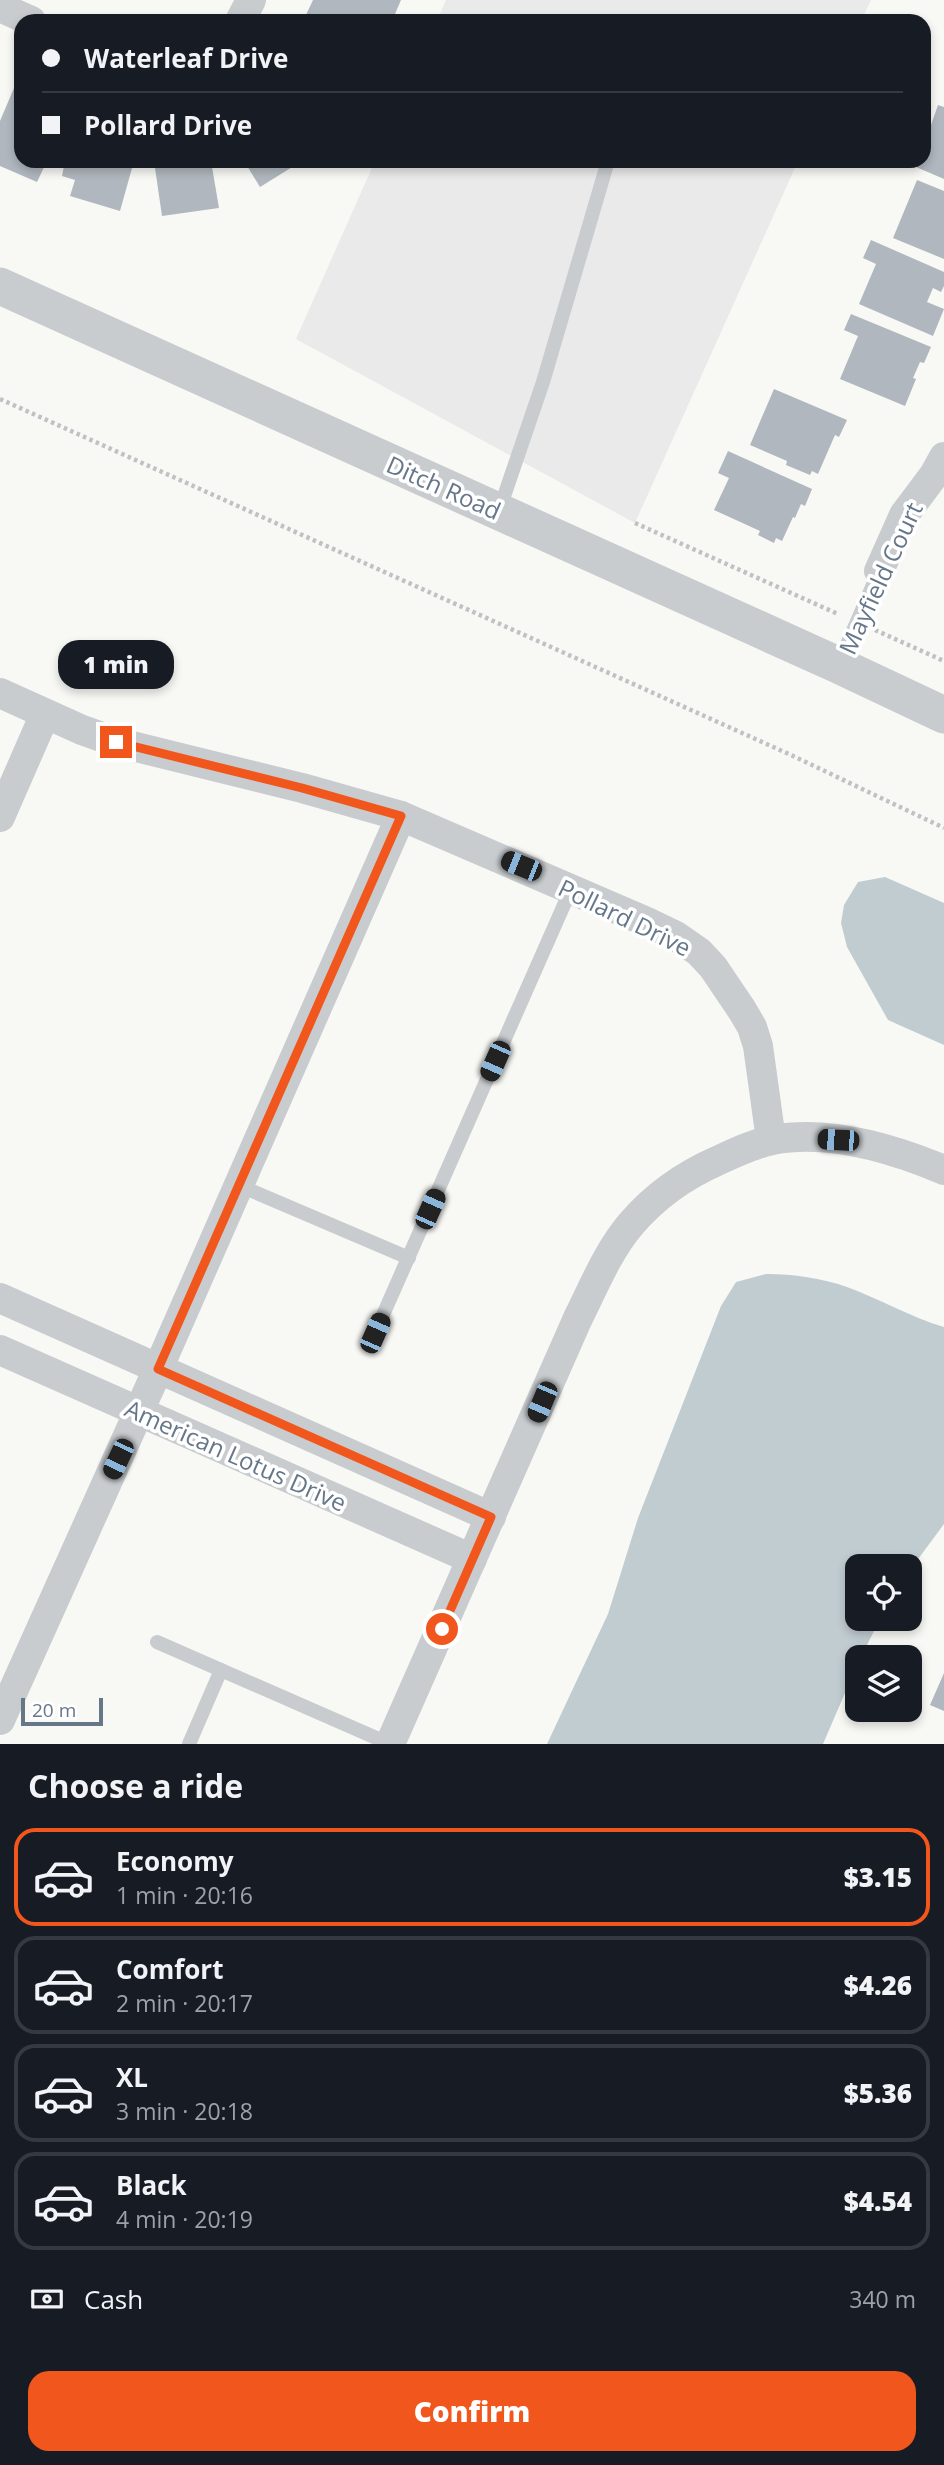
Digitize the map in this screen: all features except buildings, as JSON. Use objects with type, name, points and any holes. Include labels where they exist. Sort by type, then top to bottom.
[{"type":"street","name":"Ditch Road","points":[[0,286],[944,715]]},
{"type":"street","name":"Mayfield Court","points":[[879,571],[904,515],[944,457]]},
{"type":"street","name":"Ditch Road","points":[[887,688],[944,725]]},
{"type":"street","name":"Pollard Drive","points":[[0,693],[116,742],[302,788],[401,816],[676,936],[699,952],[713,967],[752,1027],[758,1046],[771,1140]]},
{"type":"street","points":[[0,817],[46,713]]},
{"type":"street","points":[[0,1720],[139,1412],[401,816]]},
{"type":"street","points":[[390,1744],[578,1318],[601,1270],[629,1226],[661,1193],[701,1168],[771,1140],[807,1138],[870,1145],[904,1154],[944,1170]]},
{"type":"street","name":"American Lotus Drive","points":[[0,1298],[491,1517]]},
{"type":"street","name":"American Lotus Drive","points":[[0,1350],[472,1559]]},
{"type":"lane","points":[[499,512],[542,382],[606,168]]},
{"type":"lane","name":"Mayfield Court","points":[[838,665],[879,571]]},
{"type":"lane","points":[[375,1333],[570,889]]},
{"type":"lane","points":[[238,1185],[409,1258]]},
{"type":"lane","points":[[158,1642],[390,1744]]},
{"type":"lane","points":[[189,1744],[221,1670]]},
{"type":"path","points":[[0,399],[791,755],[944,828]]},
{"type":"path","points":[[635,523],[944,661]]},
{"type":"shaded area","points":[[446,0],[871,0],[864,14],[440,14]]},
{"type":"shaded area","points":[[372,168],[795,168],[635,523],[296,339]]},
{"type":"shaded area","points":[[885,877],[944,903],[944,1045],[888,1020],[847,947],[841,923],[844,905],[858,882]]},
{"type":"shaded area","points":[[766,1274],[807,1277],[859,1292],[944,1327],[944,1524],[922,1554],[845,1554],[845,1631],[874,1631],[867,1645],[845,1645],[845,1693],[823,1744],[547,1744],[608,1614],[638,1518],[721,1306],[736,1282]]},
{"type":"route","points":[[116,742],[302,788],[401,816],[158,1369],[491,1517],[442,1629]]}]
